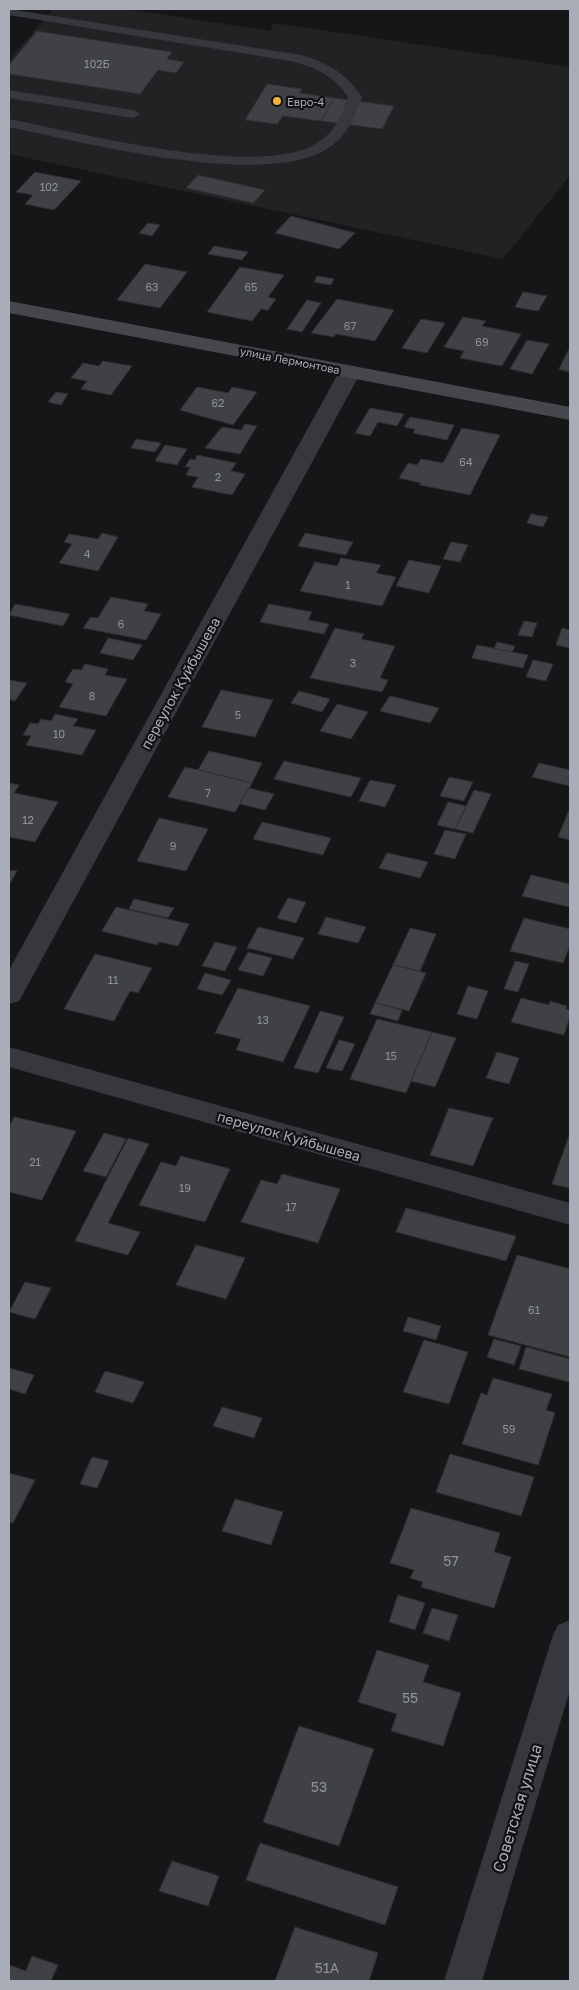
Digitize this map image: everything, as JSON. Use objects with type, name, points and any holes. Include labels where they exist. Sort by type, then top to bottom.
[{"type":"main road","name":"улица Лермонтова","points":[[9,307],[570,414]]},
{"type":"street","name":"переулок Куйбышева","points":[[9,994],[350,372]]},
{"type":"street","name":"переулок Куйбышева","points":[[9,1057],[570,1214]]},
{"type":"street","name":"Советская улица","points":[[463,1981],[570,1635]]},
{"type":"lane","points":[[9,11],[296,58],[317,64],[336,74],[347,84],[355,97],[348,123],[330,140],[316,148],[288,158],[254,162],[186,157],[9,123]]},
{"type":"lane","points":[[9,94],[133,114]]},
{"type":"shaded area","points":[[53,9],[126,9],[270,31],[274,23],[570,67],[570,175],[503,259],[9,154],[9,60]]},
{"type":"building","points":[[37,31],[172,52],[167,59],[184,62],[176,73],[158,70],[140,94],[9,74],[9,65]]},
{"type":"building","points":[[267,84],[302,89],[300,93],[334,98],[321,121],[283,116],[277,124],[245,120]]},
{"type":"building","points":[[334,98],[394,106],[382,129],[321,121]]},
{"type":"building","points":[[35,172],[81,181],[54,210],[25,204],[33,195],[16,192]]},
{"type":"building","points":[[198,175],[265,190],[253,203],[186,188]]},
{"type":"building","points":[[291,216],[355,233],[339,249],[275,233]]},
{"type":"building","points":[[148,223],[160,225],[152,236],[139,233]]},
{"type":"building","points":[[214,246],[248,252],[242,260],[208,254]]},
{"type":"building","points":[[145,264],[187,272],[160,308],[117,300]]},
{"type":"building","points":[[240,267],[284,275],[268,297],[276,299],[268,310],[261,309],[252,321],[207,312]]},
{"type":"building","points":[[317,276],[334,279],[331,285],[314,282]]},
{"type":"building","points":[[523,292],[547,296],[538,311],[515,307]]},
{"type":"building","points":[[337,299],[394,310],[375,341],[336,334],[334,337],[311,333]]},
{"type":"building","points":[[307,300],[321,303],[302,332],[287,329]]},
{"type":"building","points":[[463,317],[486,321],[482,326],[521,334],[502,366],[460,358],[464,351],[444,347]]},
{"type":"building","points":[[421,319],[445,323],[427,353],[402,348]]},
{"type":"building","points":[[527,340],[549,344],[532,374],[510,369]]},
{"type":"building","points":[[570,347],[570,372],[559,369]]},
{"type":"building","points":[[103,361],[132,366],[111,395],[81,389],[87,381],[71,378],[83,363],[99,366]]},
{"type":"building","points":[[197,387],[228,393],[232,387],[257,392],[233,425],[180,410]]},
{"type":"building","points":[[56,392],[68,394],[61,405],[48,402]]},
{"type":"building","points":[[370,408],[404,414],[397,426],[378,422],[370,436],[355,433]]},
{"type":"building","points":[[410,417],[454,425],[447,440],[413,433],[415,429],[404,427]]},
{"type":"building","points":[[245,424],[257,426],[240,454],[205,448],[222,427],[241,430]]},
{"type":"building","points":[[462,428],[500,435],[470,495],[420,485],[421,483],[399,478],[408,463],[417,465],[421,459],[443,463]]},
{"type":"building","points":[[136,439],[161,443],[155,452],[131,448]]},
{"type":"building","points":[[165,445],[187,449],[177,465],[155,461]]},
{"type":"building","points":[[197,455],[236,463],[231,471],[245,474],[232,495],[192,487],[198,477],[186,475],[190,467],[185,467],[190,459],[195,460]]},
{"type":"building","points":[[531,514],[548,517],[543,527],[527,523]]},
{"type":"building","points":[[102,533],[118,537],[98,571],[59,563],[72,544],[64,542],[69,534],[98,539]]},
{"type":"building","points":[[305,533],[353,542],[346,555],[298,546]]},
{"type":"building","points":[[451,542],[468,545],[460,562],[443,559]]},
{"type":"building","points":[[341,558],[381,565],[376,573],[396,577],[382,606],[300,591],[315,562],[337,566]]},
{"type":"building","points":[[409,560],[441,566],[429,593],[396,586]]},
{"type":"building","points":[[111,597],[148,604],[144,611],[161,614],[146,640],[83,628],[91,617],[98,618]]},
{"type":"building","points":[[15,604],[70,614],[63,626],[9,615]]},
{"type":"building","points":[[269,604],[312,612],[308,620],[329,624],[324,634],[260,622]]},
{"type":"building","points":[[524,621],[537,623],[532,637],[518,635]]},
{"type":"building","points":[[335,628],[364,634],[361,639],[395,646],[380,678],[388,680],[382,692],[310,678]]},
{"type":"building","points":[[562,628],[570,630],[570,648],[556,645]]},
{"type":"building","points":[[108,638],[142,645],[133,660],[100,653]]},
{"type":"building","points":[[497,642],[515,646],[512,652],[494,649]]},
{"type":"building","points":[[477,645],[528,655],[523,668],[472,658]]},
{"type":"building","points":[[533,660],[553,664],[546,681],[526,677]]},
{"type":"building","points":[[85,664],[108,669],[105,675],[127,679],[106,716],[59,707],[73,684],[65,682],[73,669],[81,670]]},
{"type":"building","points":[[9,680],[27,683],[15,701],[9,699]]},
{"type":"building","points":[[221,690],[273,700],[255,737],[202,727]]},
{"type":"building","points":[[299,691],[330,699],[322,712],[291,703]]},
{"type":"building","points":[[390,696],[439,708],[430,723],[380,711]]},
{"type":"building","points":[[337,704],[368,712],[351,739],[320,731]]},
{"type":"building","points":[[55,714],[78,719],[73,726],[96,730],[82,755],[26,745],[31,736],[23,735],[30,723],[38,724],[41,719],[51,721]]},
{"type":"building","points":[[209,751],[262,763],[252,783],[198,770]]},
{"type":"building","points":[[284,761],[361,778],[351,797],[274,779]]},
{"type":"building","points":[[539,763],[570,770],[570,786],[532,777]]},
{"type":"building","points":[[185,767],[252,783],[235,812],[168,797]]},
{"type":"building","points":[[449,777],[473,782],[464,801],[440,796]]},
{"type":"building","points":[[370,780],[396,785],[385,807],[359,801]]},
{"type":"building","points":[[9,783],[19,785],[14,793],[58,802],[35,842],[9,837]]},
{"type":"building","points":[[249,788],[274,794],[265,810],[240,804]]},
{"type":"building","points":[[474,790],[491,794],[473,833],[455,829]]},
{"type":"building","points":[[448,802],[466,806],[455,829],[437,825]]},
{"type":"building","points":[[570,810],[570,840],[558,837]]},
{"type":"building","points":[[159,818],[208,829],[186,871],[137,861]]},
{"type":"building","points":[[262,822],[331,838],[323,855],[253,839]]},
{"type":"building","points":[[445,830],[466,834],[455,859],[434,854]]},
{"type":"building","points":[[387,853],[428,862],[420,878],[379,868]]},
{"type":"building","points":[[9,870],[17,871],[9,885]]},
{"type":"building","points":[[531,875],[570,884],[570,907],[522,896]]},
{"type":"building","points":[[288,898],[306,902],[296,923],[277,918]]},
{"type":"building","points":[[134,899],[174,908],[168,918],[129,909]]},
{"type":"building","points":[[116,907],[189,924],[178,946],[159,942],[157,945],[102,931]]},
{"type":"building","points":[[326,917],[366,927],[358,943],[318,934]]},
{"type":"building","points":[[524,918],[570,929],[570,945],[563,963],[510,951]]},
{"type":"building","points":[[258,927],[304,938],[293,959],[247,948]]},
{"type":"building","points":[[410,928],[436,934],[420,971],[393,965]]},
{"type":"building","points":[[215,942],[237,947],[225,971],[202,966]]},
{"type":"building","points":[[248,952],[272,958],[263,976],[238,970]]},
{"type":"building","points":[[95,954],[152,968],[138,993],[130,991],[114,1021],[64,1009]]},
{"type":"building","points":[[515,961],[529,964],[518,992],[504,989]]},
{"type":"building","points":[[393,965],[426,973],[409,1011],[375,1003]]},
{"type":"building","points":[[205,973],[231,980],[222,995],[197,989]]},
{"type":"building","points":[[468,986],[488,991],[477,1019],[457,1014]]},
{"type":"building","points":[[238,988],[310,1006],[283,1062],[236,1050],[241,1039],[215,1033]]},
{"type":"building","points":[[521,998],[549,1005],[550,1001],[567,1006],[566,1009],[570,1010],[570,1016],[564,1035],[511,1022]]},
{"type":"building","points":[[375,1003],[402,1010],[398,1021],[370,1014]]},
{"type":"building","points":[[320,1011],[344,1017],[318,1073],[294,1068]]},
{"type":"building","points":[[377,1019],[432,1032],[406,1093],[350,1079]]},
{"type":"building","points":[[432,1032],[456,1038],[435,1087],[411,1081]]},
{"type":"building","points":[[339,1040],[355,1044],[342,1071],[326,1068]]},
{"type":"building","points":[[497,1052],[519,1058],[509,1084],[486,1078]]},
{"type":"building","points":[[449,1108],[493,1118],[473,1166],[430,1155]]},
{"type":"building","points":[[14,1117],[76,1131],[42,1200],[9,1192],[9,1127]]},
{"type":"building","points":[[104,1133],[126,1139],[106,1177],[83,1171]]},
{"type":"building","points":[[570,1136],[570,1188],[552,1184]]},
{"type":"building","points":[[128,1138],[149,1144],[108,1223],[140,1232],[128,1255],[75,1241]]},
{"type":"building","points":[[181,1156],[230,1169],[205,1222],[139,1205],[161,1162],[176,1166]]},
{"type":"building","points":[[282,1174],[340,1189],[318,1243],[241,1222],[261,1180],[277,1184]]},
{"type":"building","points":[[406,1208],[516,1236],[506,1261],[396,1232]]},
{"type":"building","points":[[196,1245],[245,1258],[226,1299],[176,1285]]},
{"type":"building","points":[[517,1255],[570,1269],[570,1357],[488,1335]]},
{"type":"building","points":[[25,1282],[51,1288],[35,1319],[9,1312]]},
{"type":"building","points":[[408,1317],[441,1326],[436,1340],[403,1331]]},
{"type":"building","points":[[494,1339],[521,1346],[514,1365],[487,1357]]},
{"type":"building","points":[[424,1340],[468,1352],[449,1404],[403,1392]]},
{"type":"building","points":[[526,1347],[570,1359],[570,1382],[519,1369]]},
{"type":"building","points":[[9,1368],[34,1375],[25,1394],[9,1389]]},
{"type":"building","points":[[105,1371],[144,1382],[133,1403],[95,1392]]},
{"type":"building","points":[[493,1378],[552,1394],[546,1410],[555,1413],[538,1465],[462,1444],[481,1393],[487,1395]]},
{"type":"building","points":[[222,1407],[262,1418],[254,1438],[213,1426]]},
{"type":"building","points":[[450,1454],[534,1477],[521,1516],[436,1492]]},
{"type":"building","points":[[92,1457],[109,1461],[97,1488],[80,1484]]},
{"type":"building","points":[[9,1473],[35,1480],[13,1523],[9,1522]]},
{"type":"building","points":[[235,1499],[283,1512],[271,1545],[222,1531]]},
{"type":"building","points":[[411,1508],[500,1533],[494,1552],[511,1557],[494,1608],[421,1587],[423,1582],[410,1578],[414,1570],[390,1563]]},
{"type":"building","points":[[398,1595],[425,1603],[415,1630],[389,1622]]},
{"type":"building","points":[[432,1608],[458,1615],[449,1641],[423,1633]]},
{"type":"building","points":[[377,1650],[429,1665],[423,1682],[461,1693],[443,1746],[391,1731],[397,1714],[358,1702]]},
{"type":"building","points":[[299,1726],[374,1749],[339,1846],[263,1822]]},
{"type":"building","points":[[260,1843],[398,1887],[385,1925],[246,1880]]},
{"type":"building","points":[[172,1861],[219,1876],[208,1906],[159,1891]]},
{"type":"building","points":[[295,1927],[378,1953],[369,1981],[275,1981]]},
{"type":"building","points":[[32,1956],[58,1965],[51,1981],[9,1981],[9,1965],[26,1971]]},
{"type":"place","name":"Евро-4","points":[[277,101]]}]
